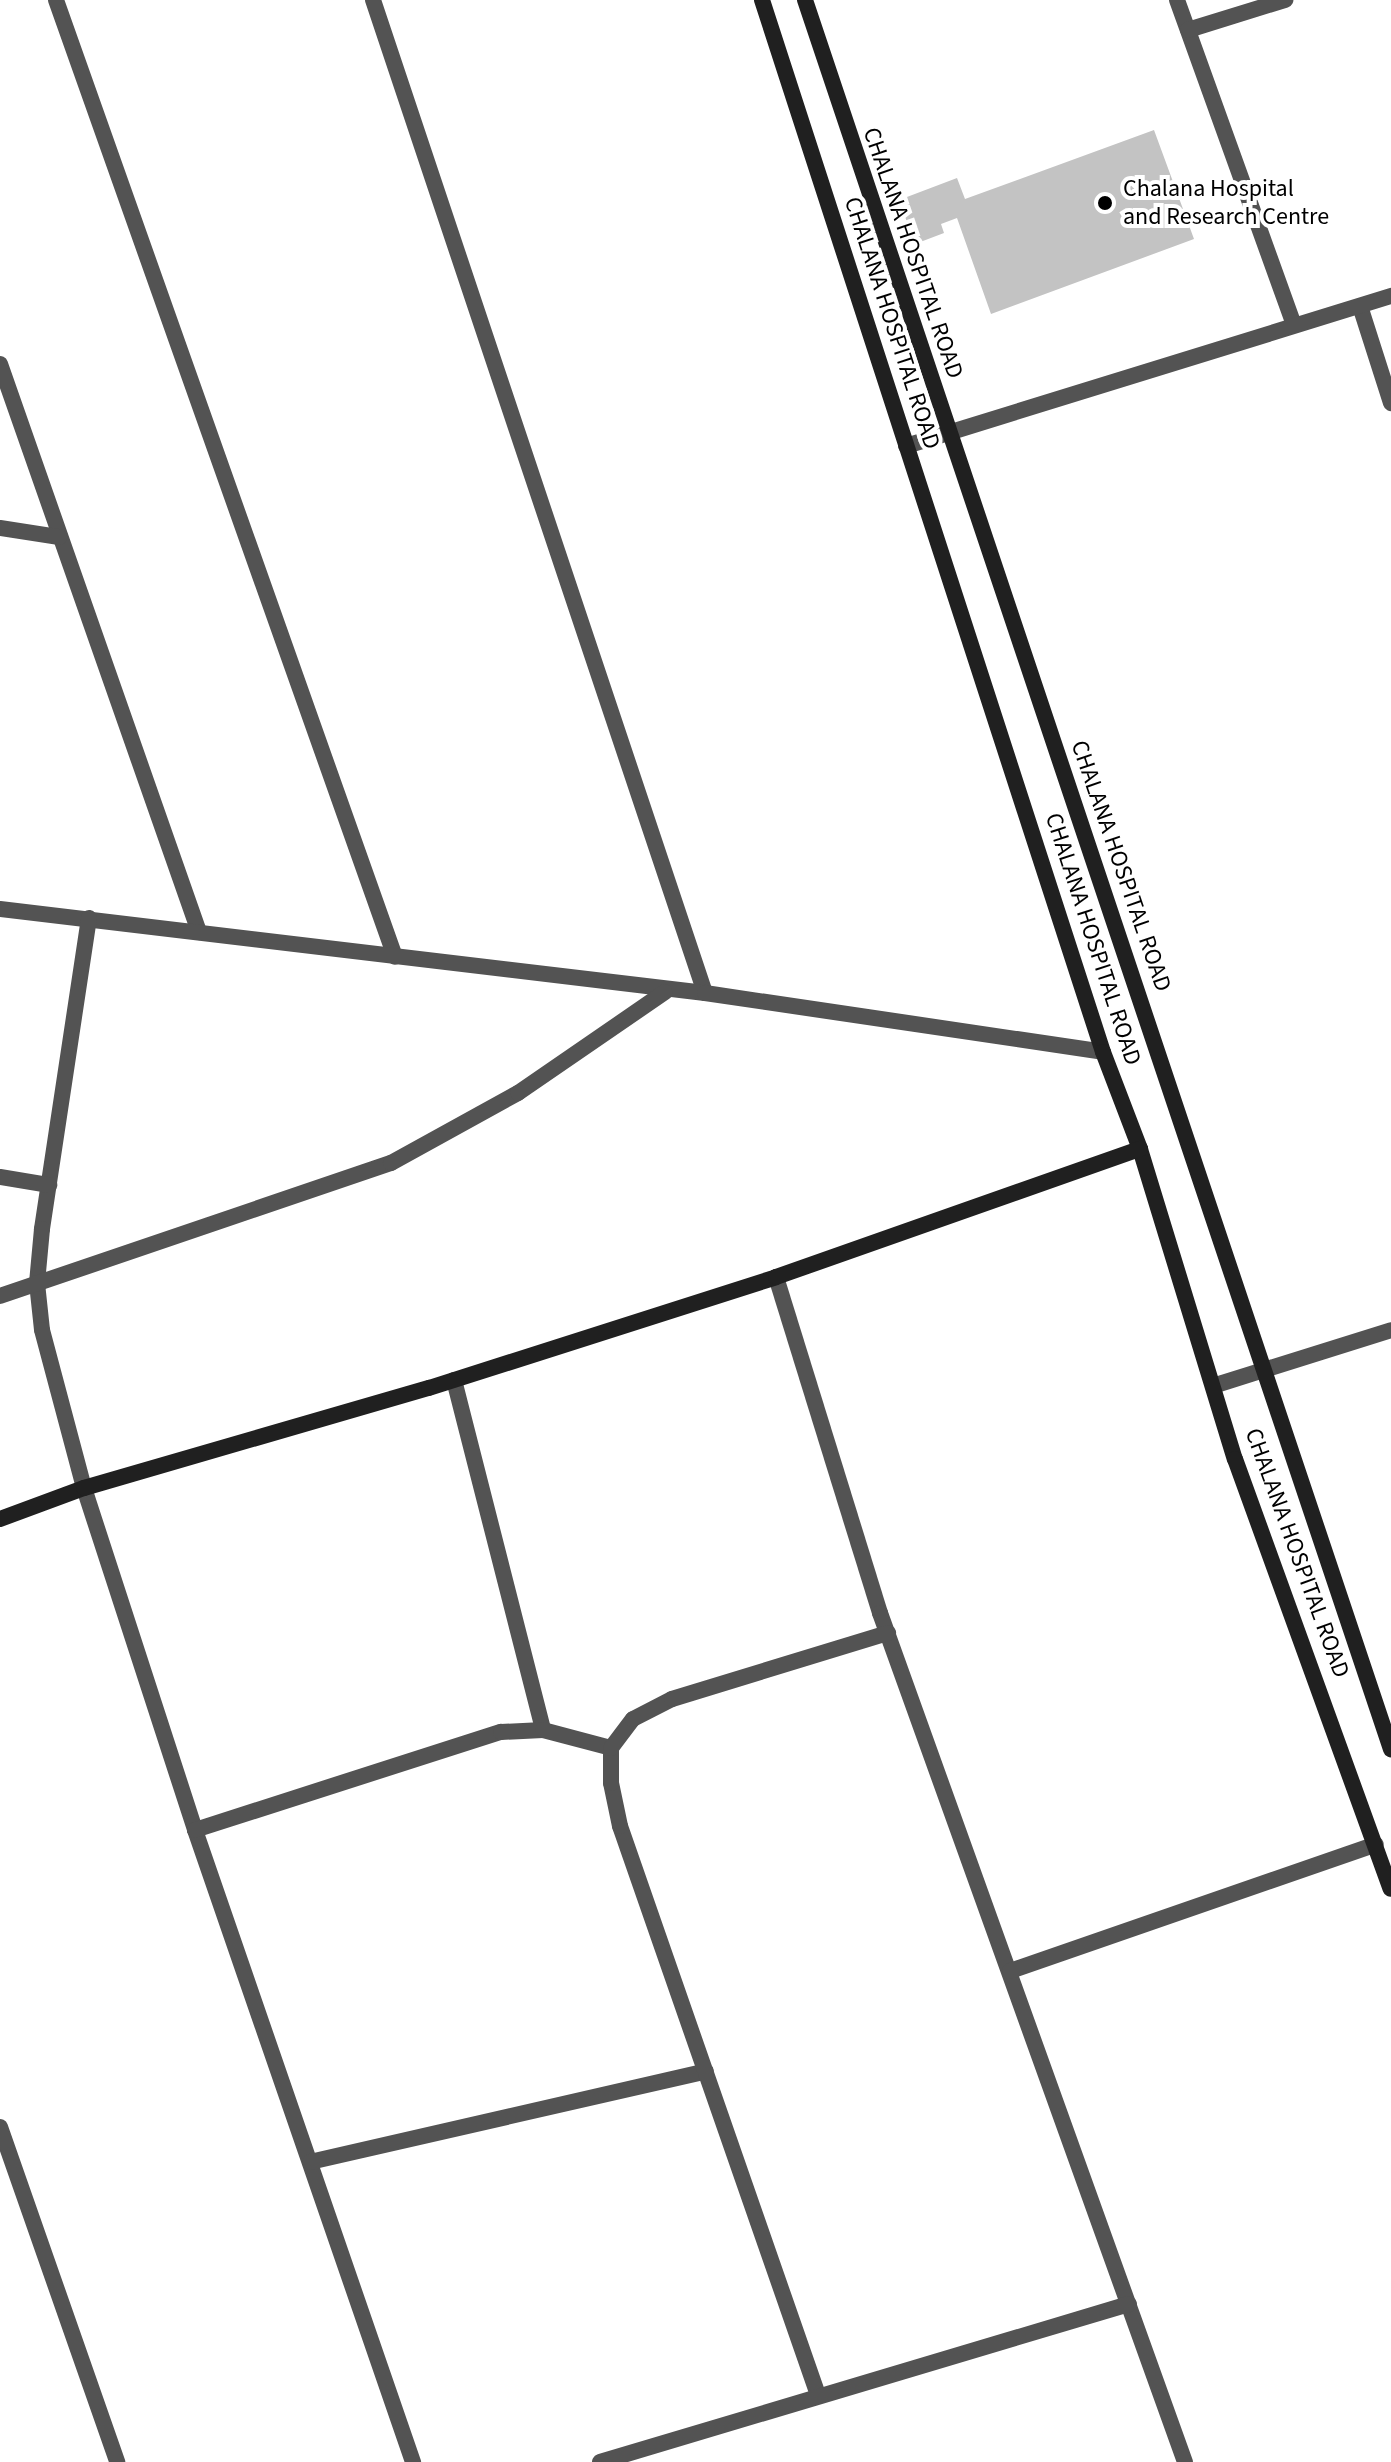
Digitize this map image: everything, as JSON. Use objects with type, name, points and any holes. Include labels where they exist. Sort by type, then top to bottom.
[{"type":"street","points":[[56,0],[395,957]]},
{"type":"street","points":[[373,0],[705,993]]},
{"type":"street","name":"CHALANA HOSPITAL ROAD","points":[[762,0],[1103,1052],[1140,1149],[1216,1385],[1235,1459],[1391,1889]]},
{"type":"street","name":"CHALANA HOSPITAL ROAD","points":[[805,0],[1391,1749]]},
{"type":"street","points":[[1177,0],[1294,325]]},
{"type":"street","points":[[1188,30],[1285,0]]},
{"type":"street","points":[[906,446],[1391,296]]},
{"type":"street","points":[[1360,306],[1391,403]]},
{"type":"street","points":[[0,364],[199,932]]},
{"type":"street","points":[[0,528],[59,537]]},
{"type":"street","points":[[0,909],[665,992],[705,993],[1103,1052]]},
{"type":"street","points":[[89,918],[37,1283],[42,1330],[84,1488],[195,1830],[413,2462]]},
{"type":"street","points":[[0,1296],[391,1163],[518,1093],[665,992]]},
{"type":"street","points":[[0,1519],[84,1488],[454,1380],[776,1277],[1140,1149]]},
{"type":"street","points":[[0,1177],[49,1185]]},
{"type":"street","points":[[776,1277],[888,1633],[1185,2462]]},
{"type":"street","points":[[1216,1385],[1391,1330]]},
{"type":"street","points":[[454,1380],[543,1730]]},
{"type":"street","points":[[818,2395],[620,1826],[611,1783],[611,1748],[633,1719],[672,1699],[888,1633]]},
{"type":"street","points":[[195,1830],[501,1732],[543,1730],[611,1748]]},
{"type":"street","points":[[1010,1971],[1376,1844]]},
{"type":"street","points":[[310,2162],[706,2071]]},
{"type":"street","points":[[0,2127],[117,2462]]},
{"type":"street","points":[[600,2462],[1129,2304]]},
{"type":"building","points":[[1154,130],[1194,239],[991,314],[957,218],[941,224],[944,233],[915,244],[899,200],[957,178],[965,199]]},
{"type":"place","name":"Chalana Hospital and Research Centre","points":[[1105,203]]}]
